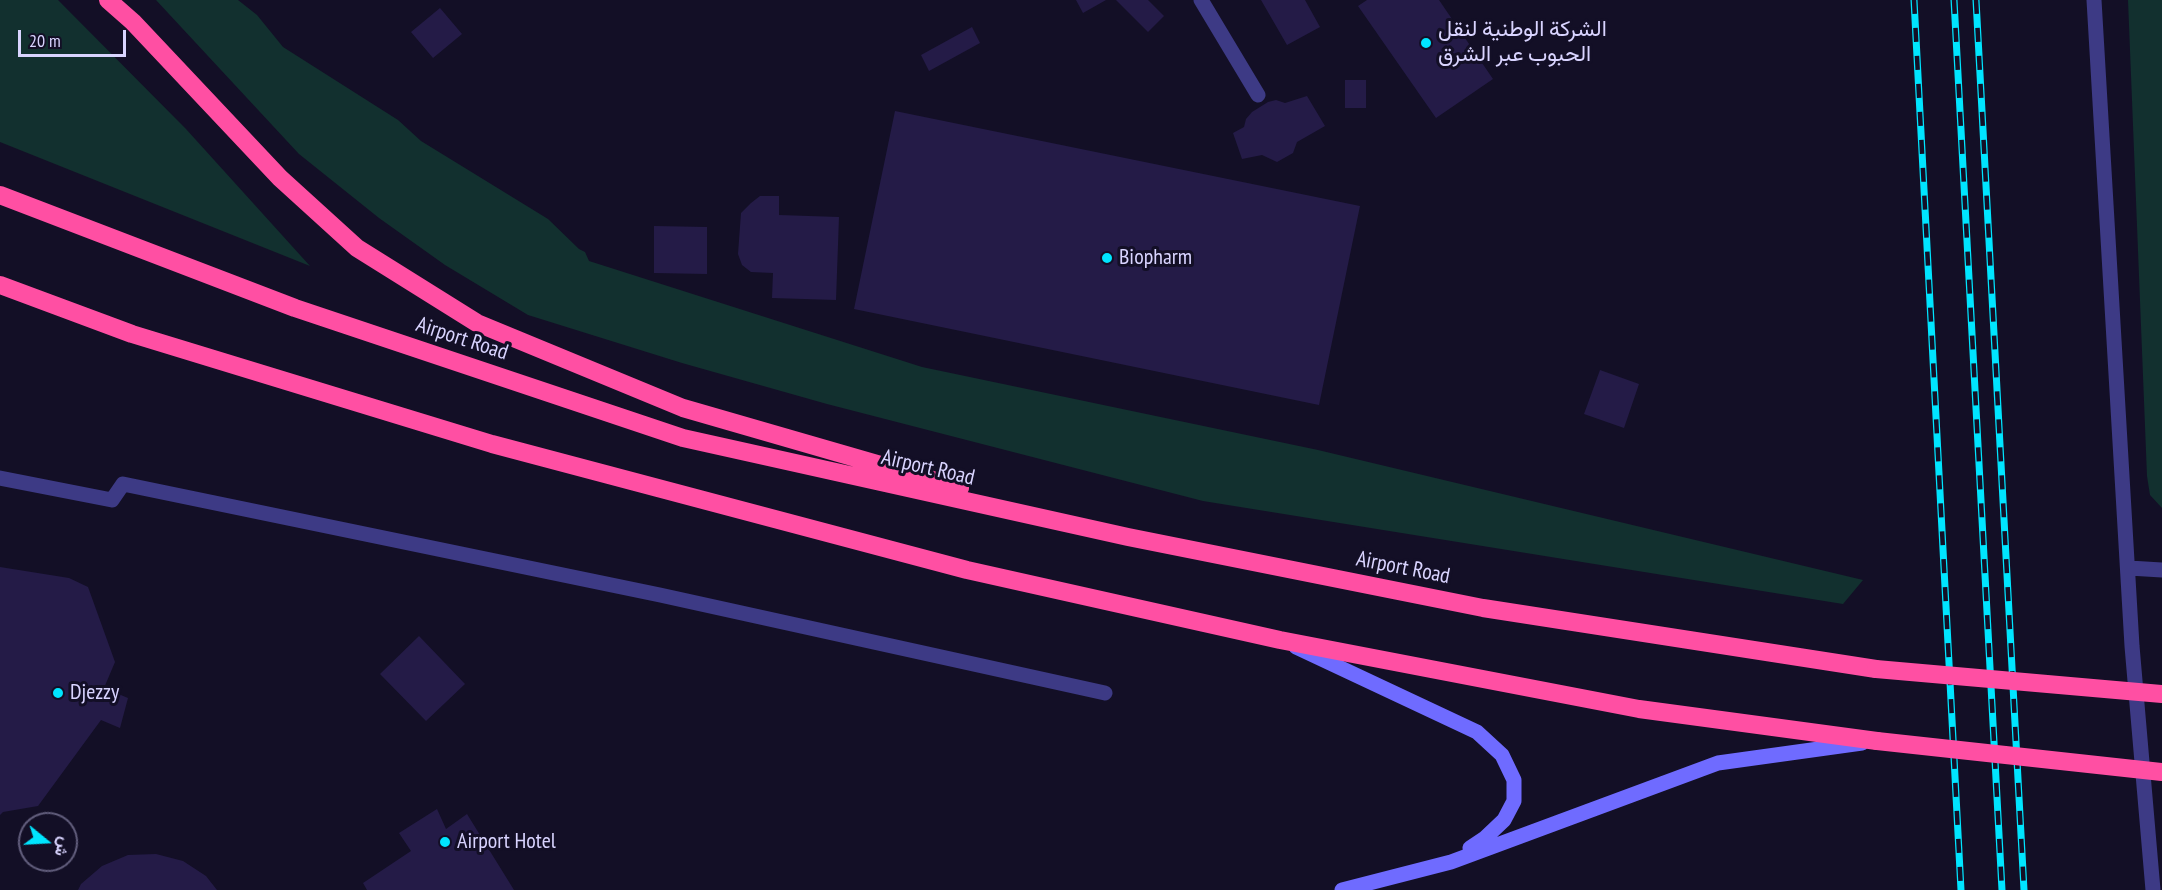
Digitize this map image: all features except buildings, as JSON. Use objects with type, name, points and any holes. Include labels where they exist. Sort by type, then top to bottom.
[{"type":"highway","points":[[108,0],[133,22],[280,178],[357,248],[477,323],[683,408],[1128,537]]},
{"type":"highway","name":"Airport Road","points":[[0,195],[295,308],[684,438],[1128,537],[1484,609],[1876,669],[2162,694]]},
{"type":"highway","points":[[0,285],[132,334],[492,444],[967,570],[1280,640],[1639,709],[1876,741],[2162,772]]},
{"type":"main road","points":[[1280,640],[1477,732],[1502,755],[1514,780],[1514,801],[1504,820],[1485,838],[1450,862]]},
{"type":"main road","points":[[1342,890],[1450,862],[1718,762],[1876,741]]},
{"type":"lane","points":[[1201,0],[1258,95]]},
{"type":"lane","points":[[2094,0],[2132,646],[2153,890]]},
{"type":"lane","points":[[0,478],[112,500],[123,484],[660,595],[1105,693]]},
{"type":"lane","points":[[2129,568],[2162,570]]},
{"type":"green space","points":[[0,0],[58,0],[186,129],[310,266],[0,142]]},
{"type":"green space","points":[[156,0],[238,0],[257,15],[283,47],[398,120],[421,141],[548,219],[585,252],[589,261],[922,367],[1318,450],[1863,580],[1843,604],[1203,501],[827,404],[682,363],[528,315],[445,265],[379,218],[299,154]]},
{"type":"green space","points":[[2128,0],[2162,0],[2162,508],[2150,495],[2147,476]]},
{"type":"railway","points":[[1914,0],[1961,890]]},
{"type":"railway","points":[[1954,0],[2002,890]]},
{"type":"railway","points":[[1976,0],[2024,890]]},
{"type":"place","name":"الشركة الوطنية لنقل الحبوب عبر الشرق","points":[[1426,43]]},
{"type":"place","name":"Biopharm","points":[[1107,258]]},
{"type":"place","name":"Djezzy","points":[[58,693]]},
{"type":"place","name":"Airport Hotel","points":[[445,842]]}]
